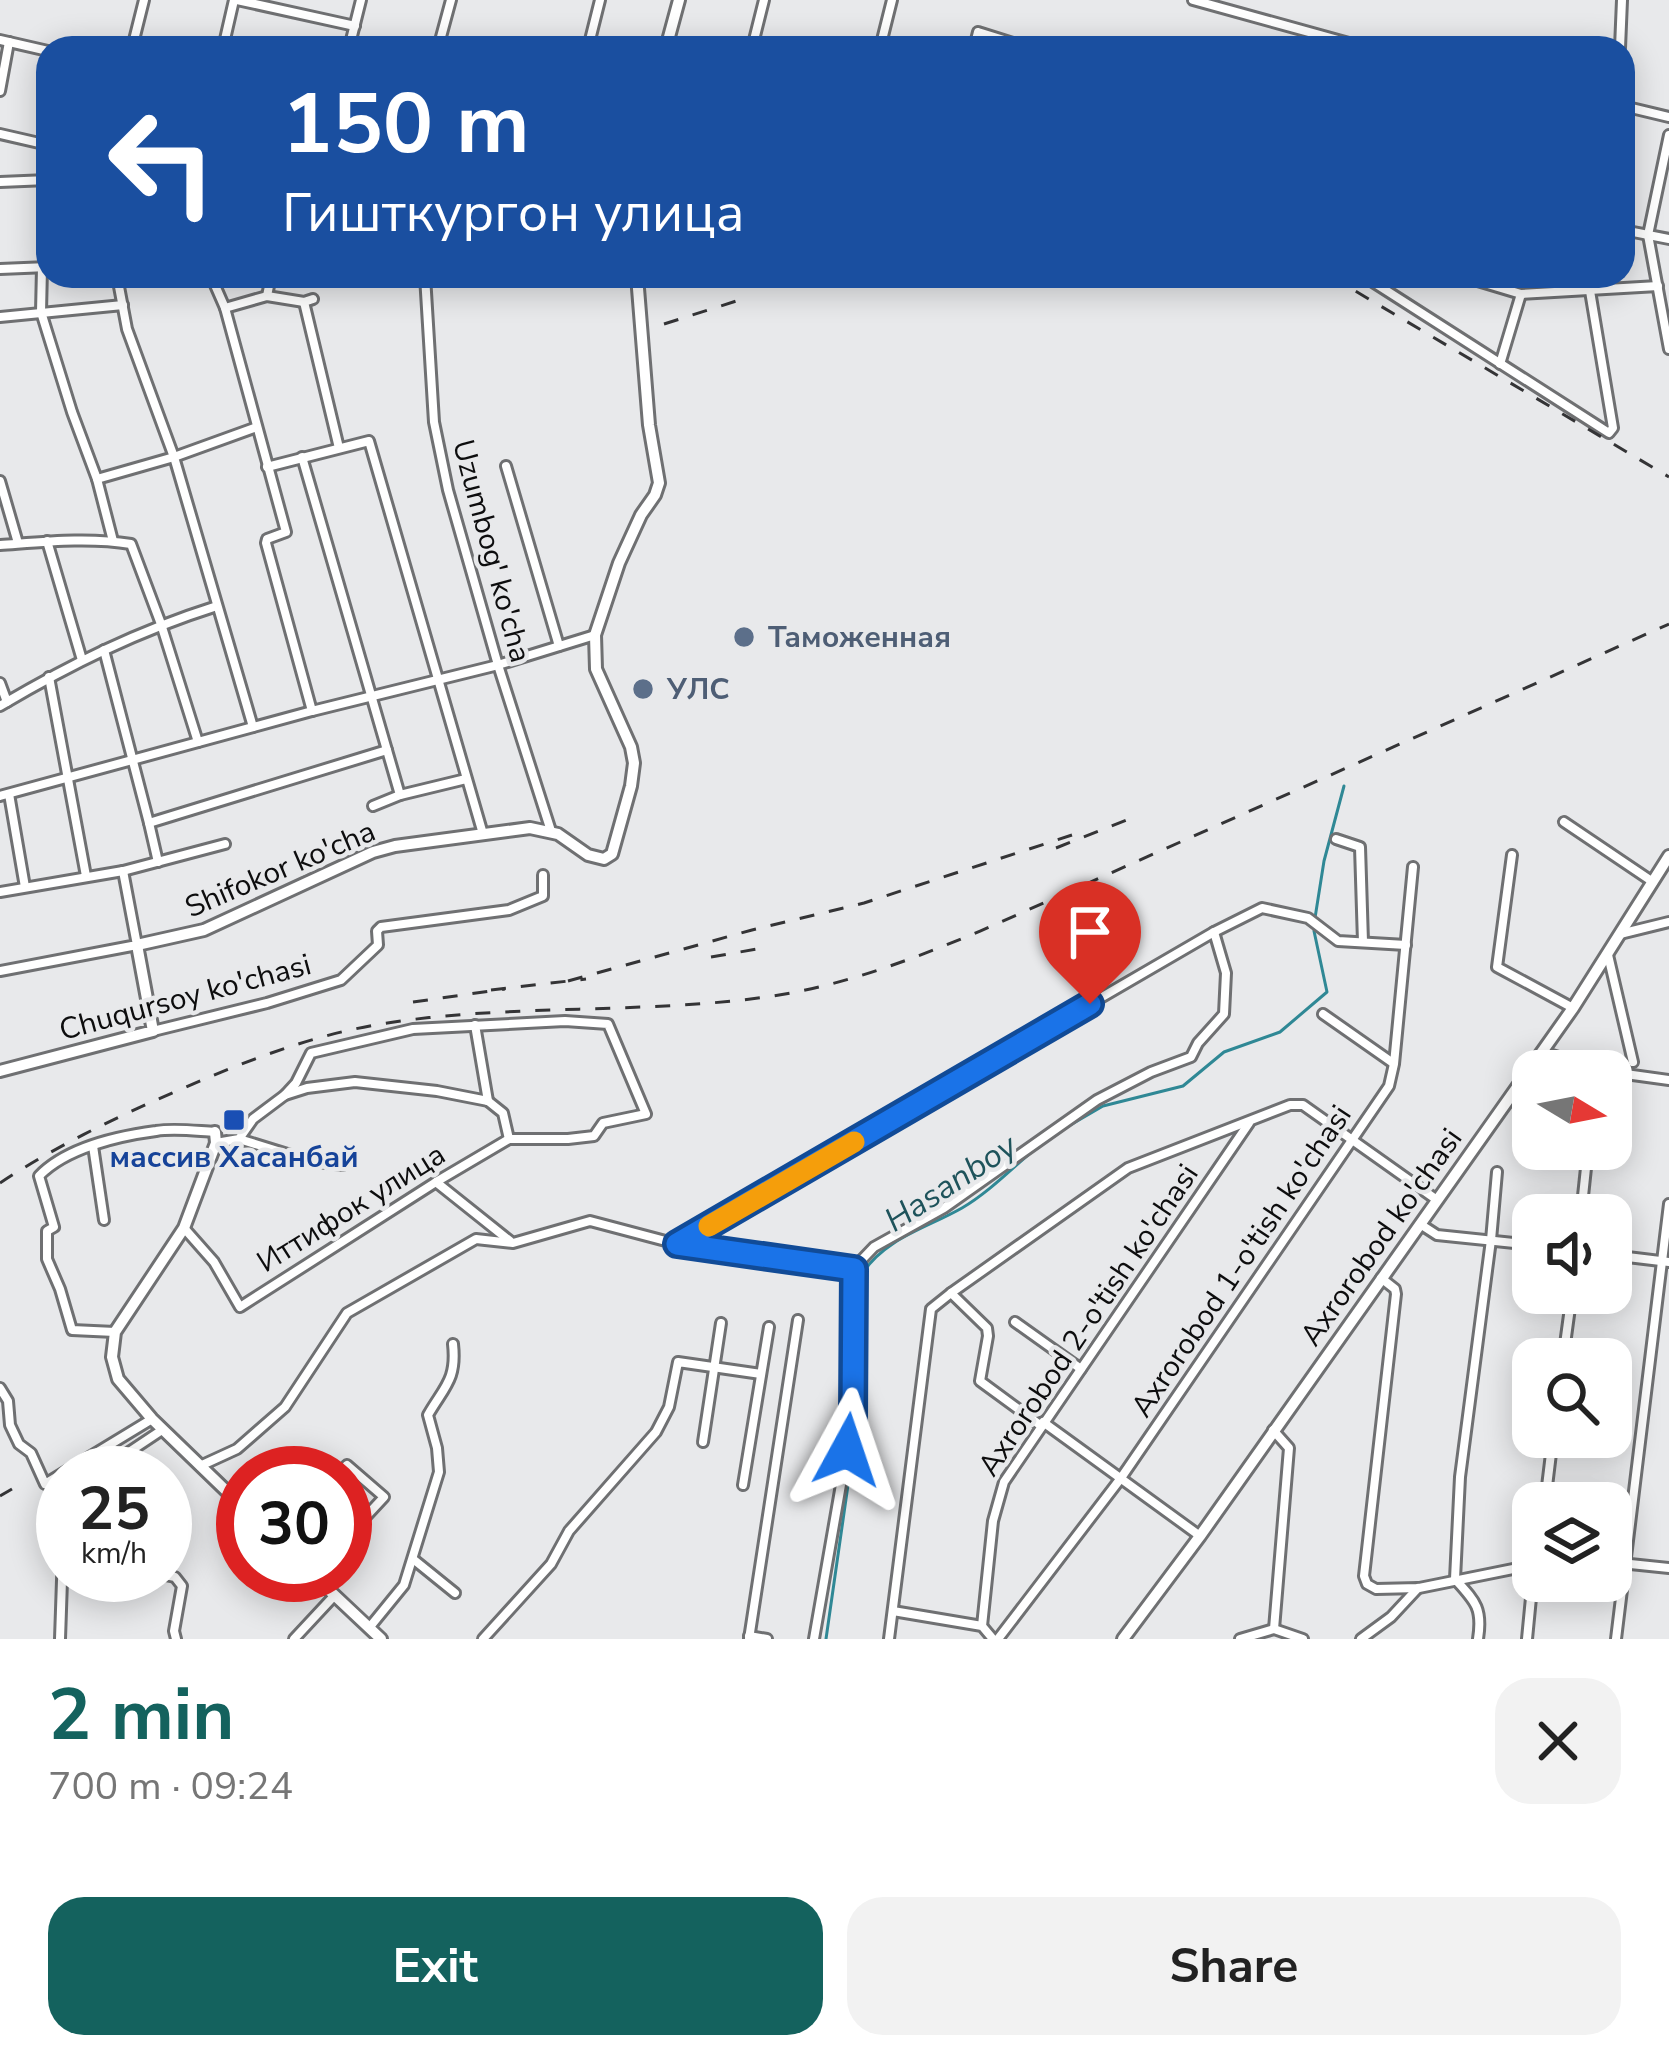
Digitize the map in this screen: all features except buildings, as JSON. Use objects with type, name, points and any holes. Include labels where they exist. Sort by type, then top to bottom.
[{"type":"street","points":[[135,36],[144,0]]},
{"type":"street","points":[[226,36],[236,0],[269,3],[355,26]]},
{"type":"street","points":[[353,36],[361,0]]},
{"type":"street","points":[[441,36],[451,0]]},
{"type":"street","points":[[591,36],[600,0]]},
{"type":"street","points":[[669,36],[679,0]]},
{"type":"street","points":[[755,36],[764,0]]},
{"type":"street","points":[[883,36],[892,0]]},
{"type":"street","points":[[1193,0],[1324,36]]},
{"type":"street","points":[[1620,36],[1622,0]]},
{"type":"street","points":[[0,91],[5,41],[36,48]]},
{"type":"street","points":[[1635,109],[1669,117]]},
{"type":"street","points":[[0,134],[36,142]]},
{"type":"street","points":[[1669,135],[1648,235],[1669,349]]},
{"type":"street","points":[[0,182],[36,180]]},
{"type":"street","points":[[1635,232],[1669,239]]},
{"type":"street","points":[[0,269],[36,268]]},
{"type":"street","points":[[1635,288],[1658,286]]},
{"type":"street","points":[[43,288],[41,311],[113,541]]},
{"type":"street","points":[[119,288],[254,727]]},
{"type":"street","points":[[217,288],[286,532],[266,542],[312,711]]},
{"type":"street","points":[[267,296],[269,288]]},
{"type":"street","name":"Uzumbog' ko'cha","points":[[425,288],[435,435],[498,665],[551,831]]},
{"type":"street","points":[[551,831],[600,859],[612,854],[634,768],[631,747],[596,669],[595,635],[619,563],[659,483],[649,425],[638,288]]},
{"type":"street","points":[[1382,288],[1611,433],[1590,291]]},
{"type":"street","points":[[1501,288],[1521,294],[1631,288]]},
{"type":"street","points":[[1500,364],[1521,294]]},
{"type":"street","points":[[226,308],[267,296],[308,300],[339,448]]},
{"type":"street","points":[[0,317],[123,305]]},
{"type":"street","points":[[97,478],[257,428]]},
{"type":"street","points":[[267,467],[369,441],[484,836]]},
{"type":"street","points":[[302,457],[400,795]]},
{"type":"street","points":[[506,466],[560,646]]},
{"type":"street","points":[[0,481],[19,543]]},
{"type":"street","points":[[47,541],[82,660]]},
{"type":"street","points":[[0,545],[47,541],[131,544],[198,742]]},
{"type":"street","points":[[0,683],[3,704],[82,660],[161,624],[217,606]]},
{"type":"street","points":[[25,887],[5,795],[595,635]]},
{"type":"street","points":[[104,650],[158,862]]},
{"type":"street","points":[[49,677],[86,876]]},
{"type":"street","points":[[149,823],[387,750]]},
{"type":"street","points":[[373,806],[466,779]]},
{"type":"street","points":[[1564,822],[1653,882]]},
{"type":"street","name":"Shifokor ko'cha","points":[[137,945],[205,930],[373,852],[524,828],[551,831]]},
{"type":"street","points":[[1336,839],[1360,847],[1363,942]]},
{"type":"street","points":[[0,892],[123,871],[225,844]]},
{"type":"street","points":[[1512,855],[1497,967],[1573,1008]]},
{"type":"street","name":"Axrorobod ko'chasi","points":[[1542,1050],[1669,858]]},
{"type":"street","name":"Axrorobod 1-o'tish ko'chasi","points":[[995,1639],[1121,1478],[1389,1086],[1413,867]]},
{"type":"street","points":[[123,871],[153,1031]]},
{"type":"street","name":"Chuqursoy ko'chasi","points":[[0,1071],[267,1004],[341,980],[378,946],[381,927],[509,910],[543,896],[544,875]]},
{"type":"street","points":[[677,1244],[1262,908],[1308,918],[1338,941],[1406,945]]},
{"type":"street","points":[[1620,934],[1669,922]]},
{"type":"street","points":[[814,1639],[853,1416],[854,1269],[874,1247],[944,1208],[1097,1100],[1191,1057],[1223,1014],[1226,973],[1214,932]]},
{"type":"street","points":[[0,970],[137,945]]},
{"type":"street","points":[[1608,953],[1633,1062]]},
{"type":"street","points":[[1323,1014],[1394,1064]]},
{"type":"street","name":"Иттифок улица","points":[[184,1228],[214,1262],[239,1307],[509,1139],[594,1136],[603,1123],[646,1114],[608,1024],[475,1025],[413,1029],[311,1053],[296,1084],[254,1119],[239,1139]]},
{"type":"street","points":[[475,1025],[488,1101],[503,1113],[509,1139]]},
{"type":"street","points":[[1632,1075],[1669,1080]]},
{"type":"street","name":"Иттифок улица","points":[[285,1094],[356,1082],[488,1101]]},
{"type":"street","name":"Axrorobod ko'chasi","points":[[1124,1639],[1512,1092]]},
{"type":"street","points":[[889,1639],[931,1309],[1128,1168],[1290,1105],[1303,1105],[1437,1200]]},
{"type":"street","name":"Axrorobod 2-o'tish ko'chasi","points":[[982,1626],[998,1496],[1004,1482],[1250,1122]]},
{"type":"street","points":[[115,1332],[72,1330],[47,1259],[47,1231],[54,1227],[39,1176],[50,1164],[93,1146],[160,1130],[239,1139],[310,1161],[343,1165]]},
{"type":"street","points":[[216,1137],[184,1228],[115,1332],[112,1345],[118,1379],[216,1481]]},
{"type":"street","points":[[93,1146],[104,1220]]},
{"type":"street","points":[[1478,1639],[1478,1604],[1455,1579],[1460,1477],[1498,1172]]},
{"type":"street","points":[[436,1181],[513,1243]]},
{"type":"street","points":[[1632,1505],[1666,1261],[1669,1204]]},
{"type":"street","points":[[200,1466],[237,1449],[285,1407],[347,1313],[476,1239],[513,1243],[590,1221],[677,1244],[854,1269]]},
{"type":"street","points":[[1420,1224],[1437,1235],[1512,1242]]},
{"type":"street","points":[[1632,1257],[1666,1261]]},
{"type":"street","points":[[1381,1277],[1396,1294],[1364,1576],[1367,1585],[1419,1588],[1512,1569]]},
{"type":"street","points":[[951,1293],[987,1328],[980,1382],[1200,1536]]},
{"type":"street","points":[[767,1639],[749,1637],[798,1320]]},
{"type":"street","points":[[1015,1322],[1081,1369]]},
{"type":"street","points":[[703,1442],[721,1323]]},
{"type":"street","points":[[743,1485],[769,1327]]},
{"type":"street","points":[[369,1628],[404,1585],[439,1472],[428,1415],[451,1384],[453,1344]]},
{"type":"street","points":[[483,1639],[551,1564],[569,1531],[656,1432],[669,1407],[678,1362],[761,1374]]},
{"type":"street","points":[[0,1388],[8,1401],[10,1425],[19,1444],[31,1453],[44,1484],[152,1419]]},
{"type":"street","points":[[137,1446],[162,1430]]},
{"type":"street","points":[[1273,1430],[1289,1448],[1274,1629]]},
{"type":"street","points":[[372,1487],[384,1497],[372,1511]]},
{"type":"street","points":[[412,1559],[455,1593]]},
{"type":"street","points":[[1632,1564],[1669,1568]]},
{"type":"street","points":[[1361,1639],[1419,1588]]},
{"type":"street","points":[[60,1639],[61,1602]]},
{"type":"street","points":[[176,1639],[179,1602]]},
{"type":"street","points":[[294,1639],[328,1602]]},
{"type":"street","points":[[341,1602],[381,1639]]},
{"type":"street","points":[[1527,1639],[1531,1602]]},
{"type":"street","points":[[1616,1639],[1620,1602]]},
{"type":"street","points":[[893,1611],[982,1626],[995,1639]]},
{"type":"street","points":[[1240,1639],[1274,1629],[1303,1639]]},
{"type":"waterway","name":"Hasanboy","points":[[1315,918],[1344,786]]},
{"type":"waterway","name":"Hasanboy","points":[[1060,1131],[1103,1106],[1183,1086],[1224,1052],[1280,1032],[1327,992],[1314,931]]},
{"type":"waterway","name":"Hasanboy","points":[[826,1639],[858,1415],[862,1274],[882,1251],[973,1201],[1042,1143]]},
{"type":"railway","points":[[1350,288],[1669,477]]},
{"type":"railway","points":[[664,324],[749,297]]},
{"type":"railway","points":[[0,1183],[114,1119],[262,1056],[340,1032],[440,1016],[766,997],[881,969],[992,926],[1669,624]]},
{"type":"railway","points":[[1056,848],[1129,819]]},
{"type":"railway","points":[[568,981],[864,903],[1072,835]]},
{"type":"railway","points":[[711,957],[763,948]]},
{"type":"railway","points":[[491,990],[586,979]]},
{"type":"railway","points":[[413,1002],[505,989]]},
{"type":"railway","points":[[0,1496],[12,1489]]},
{"type":"slow traffic","points":[[709,1226],[854,1142]]},
{"type":"place","name":"Таможенная","points":[[744,637]]},
{"type":"place","name":"УЛС","points":[[643,689]]},
{"type":"place","name":"массив Хасанбай","points":[[234,1120]]},
{"type":"route","points":[[847,1450],[853,1416],[854,1269],[677,1244],[1090,1004]]}]
